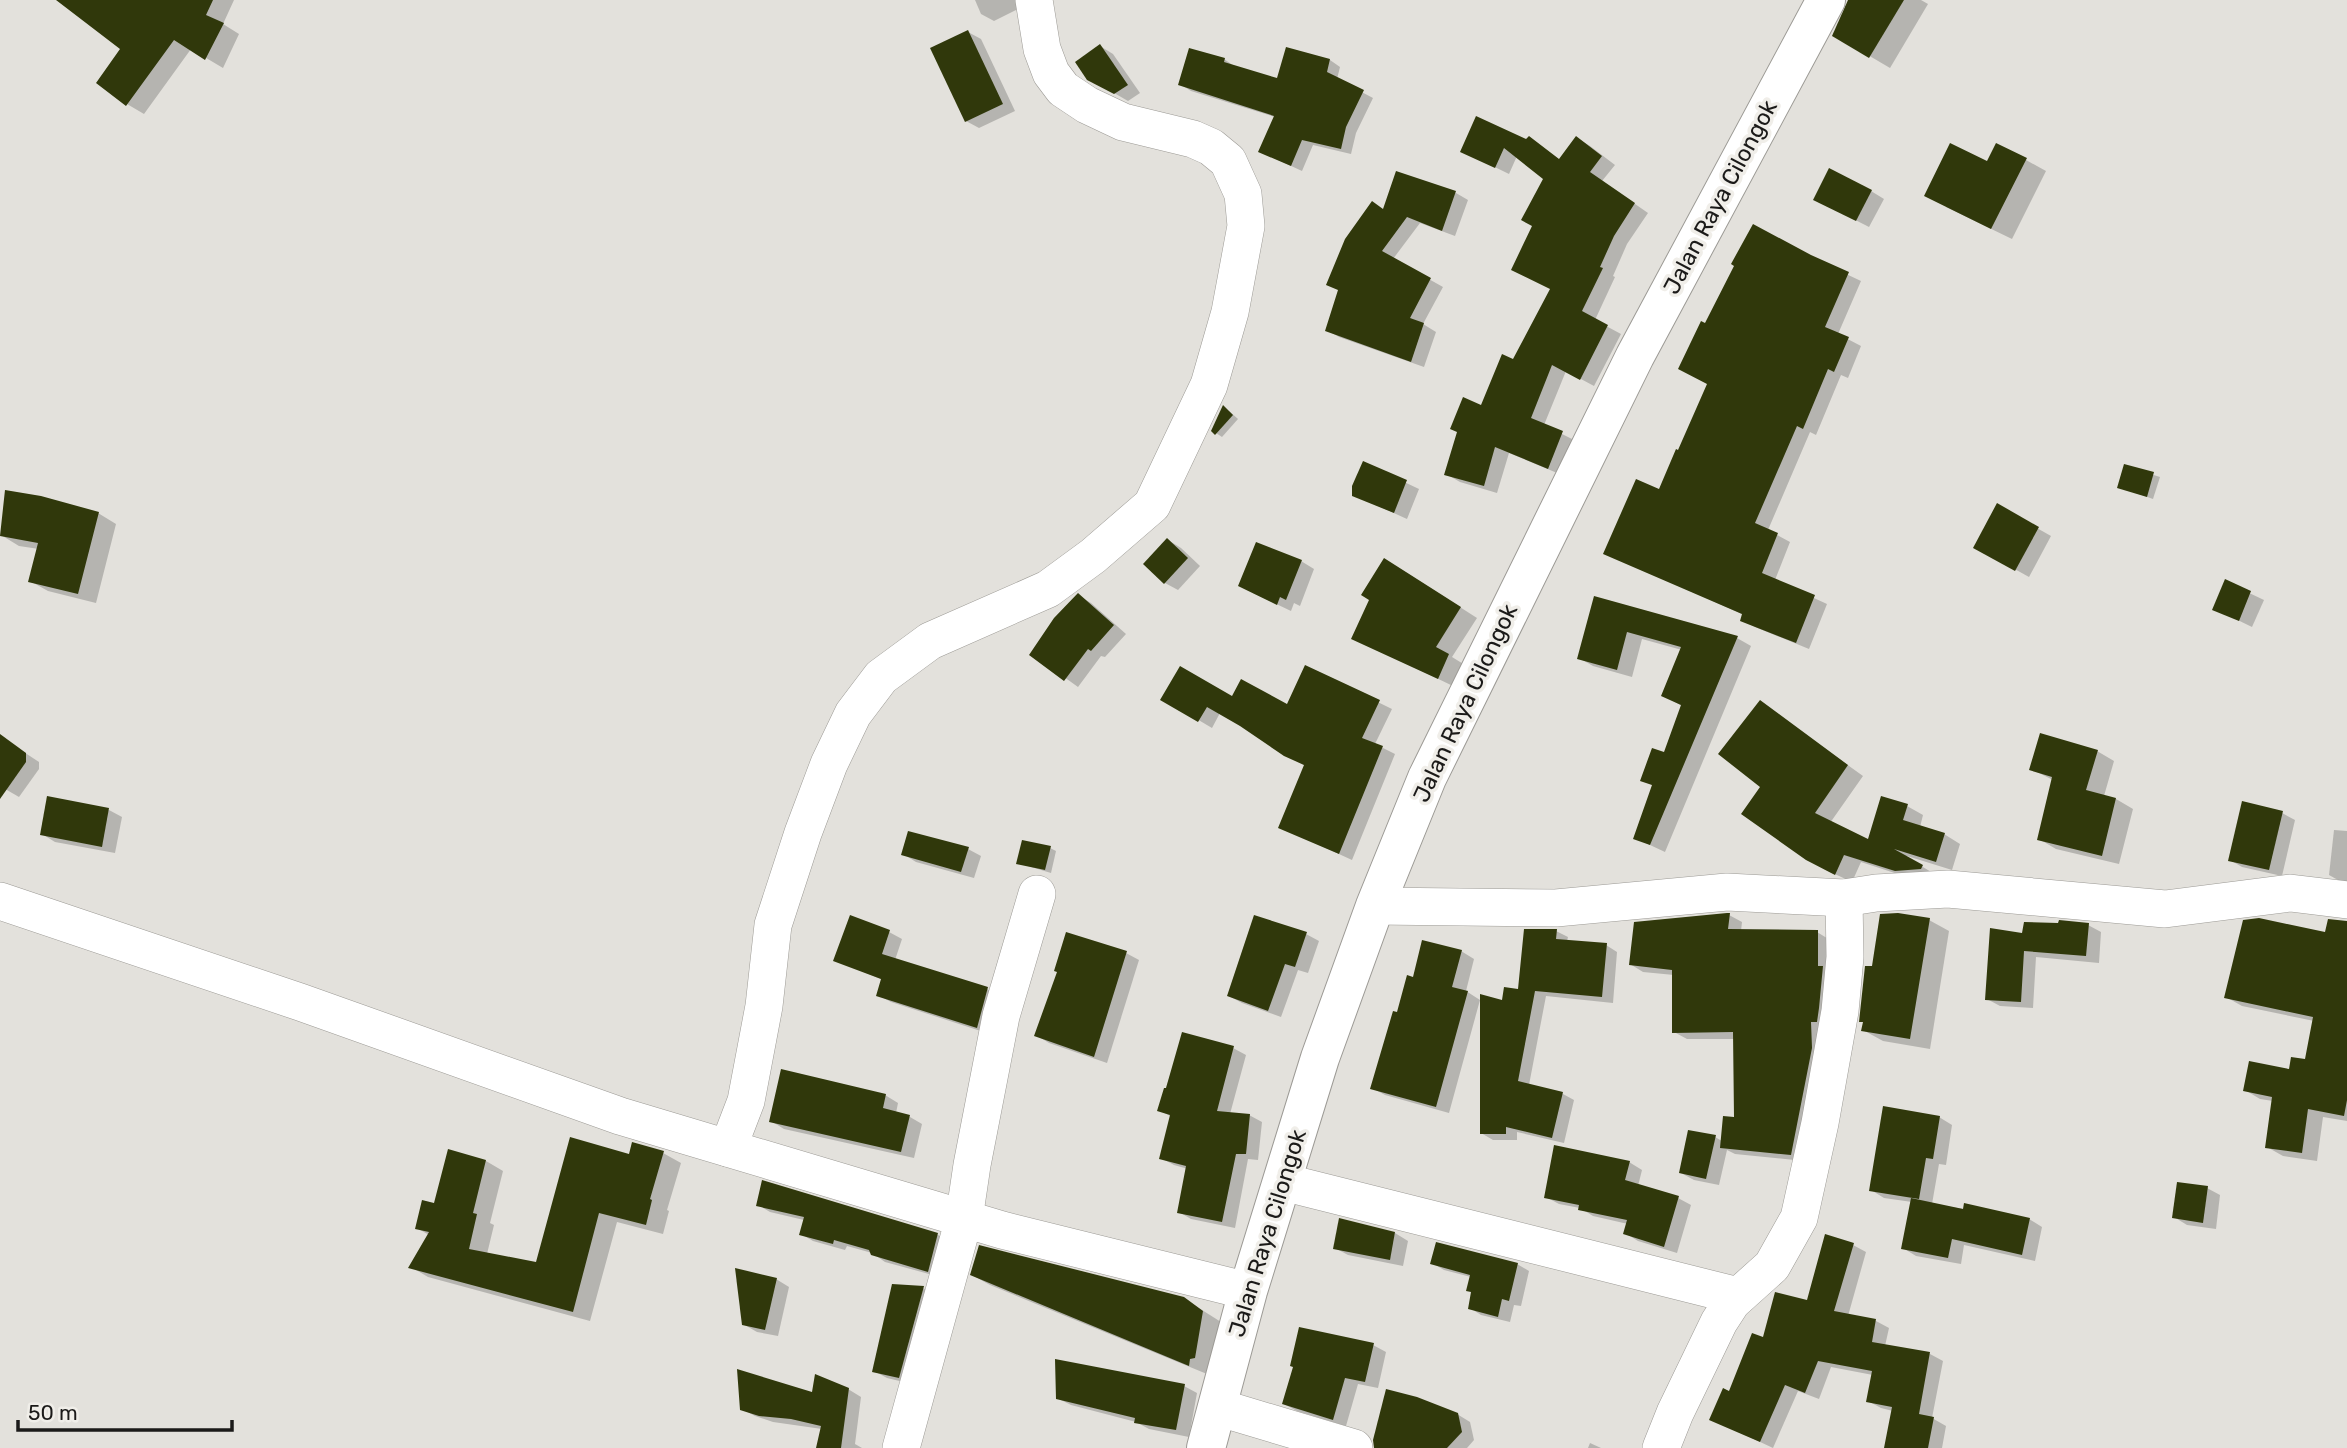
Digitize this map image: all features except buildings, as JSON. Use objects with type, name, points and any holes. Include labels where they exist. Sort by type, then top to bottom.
[{"type":"highway","name":"Jalan Raya Cilongok","points":[[1206,1448],[1248,1291],[1320,1058],[1375,906],[1427,778],[1634,356],[1826,0]]},
{"type":"street","points":[[728,1148],[746,1101],[764,1006],[774,925],[829,764],[853,714],[881,677],[930,640],[1048,589],[1093,556],[1152,505],[1209,385],[1230,312],[1246,226],[1243,194],[1228,161],[1211,147],[1194,139],[1124,122],[1087,105],[1063,89],[1051,73],[1042,49],[1034,0]]},
{"type":"street","points":[[1375,906],[1556,908],[1727,892],[1844,898],[1876,892],[1948,889],[2165,909],[2290,893],[2347,900]]},
{"type":"street","points":[[901,1448],[964,1219],[1001,1016],[1037,894]]},
{"type":"street","points":[[1661,1448],[1719,1322],[1738,1296],[1772,1266],[1799,1218],[1821,1123],[1840,1011],[1845,957],[1844,898]]},
{"type":"street","points":[[0,901],[300,1002],[620,1116],[964,1219],[1248,1291]]},
{"type":"street","points":[[1283,1182],[1738,1296]]},
{"type":"street","points":[[1217,1407],[1354,1448]]}]
